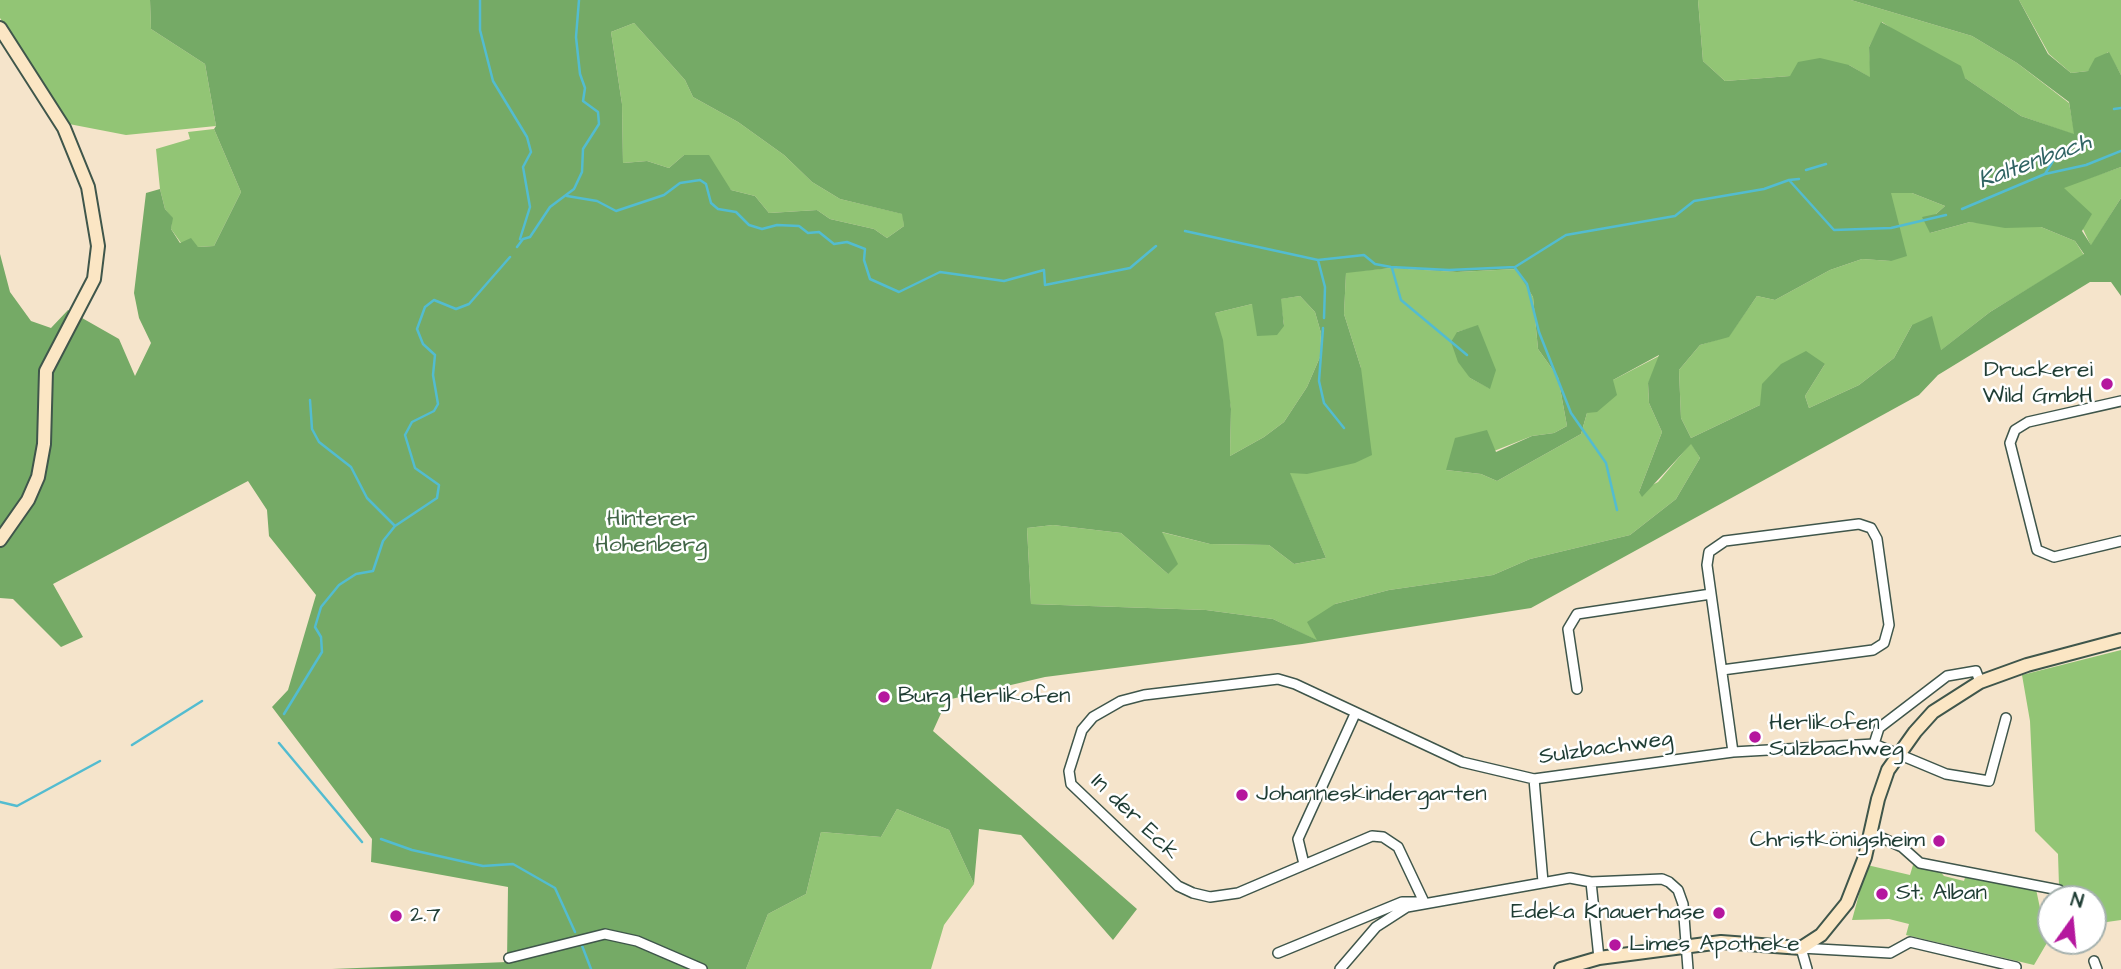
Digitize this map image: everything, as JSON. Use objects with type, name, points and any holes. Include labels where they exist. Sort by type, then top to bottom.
[{"type":"main road","points":[[0,28],[64,128],[88,187],[98,246],[97,267],[89,289],[46,371],[44,444],[38,477],[29,500],[0,540]]},
{"type":"main road","points":[[1561,969],[1599,958],[1721,942],[1801,948],[1821,935],[1847,903],[1857,881],[1878,799],[1896,755],[1933,712],[1980,682],[2027,665],[2121,640]]},
{"type":"street","points":[[2121,401],[2028,422],[2015,430],[2010,443],[2036,550],[2054,557],[2121,541]]},
{"type":"street","points":[[1722,670],[1873,650],[1884,643],[1889,625],[1875,533],[1866,525],[1859,524],[1719,543],[1707,558],[1711,594],[1733,752]]},
{"type":"street","points":[[1577,689],[1567,629],[1577,614],[1711,594]]},
{"type":"street","points":[[1874,744],[1879,728],[1947,676],[1976,671],[1980,682]]},
{"type":"street","name":"In der Eck","points":[[1355,714],[1295,684],[1278,679],[1144,695],[1121,701],[1093,717],[1082,730],[1069,771],[1071,784],[1178,886],[1210,897],[1223,896],[1372,836],[1383,837],[1398,847],[1424,902]]},
{"type":"street","points":[[1304,864],[1298,839],[1355,714]]},
{"type":"street","name":"Sulzbachweg","points":[[1355,714],[1462,762],[1534,779],[1733,752],[1874,744],[1946,775],[1989,781],[2006,718]]},
{"type":"street","points":[[1534,779],[1543,882]]},
{"type":"street","points":[[1871,833],[1902,847],[1920,863],[2037,886]]},
{"type":"street","points":[[1340,969],[1377,927],[1407,907],[1570,878],[1591,883],[1662,879],[1670,882],[1678,890],[1683,904],[1688,969]]},
{"type":"street","points":[[1591,883],[1599,958]]},
{"type":"street","points":[[1279,953],[1402,902],[1424,902]]},
{"type":"street","points":[[509,958],[605,934],[637,941],[702,969]]},
{"type":"street","points":[[1807,969],[1801,948],[1890,953],[1910,942],[2016,967]]},
{"type":"green space","points":[[0,0],[150,0],[151,29],[205,64],[216,126],[126,135],[69,124],[0,18]]},
{"type":"green space","name":"Hinterer Hohenberg","points":[[150,0],[1698,0],[1703,61],[1725,81],[1790,76],[1798,62],[1820,58],[1849,65],[1870,77],[1869,47],[1881,22],[1961,66],[1965,78],[2021,116],[2074,134],[2069,102],[2017,63],[1972,36],[1851,0],[2019,0],[2048,54],[2071,73],[2088,71],[2095,58],[2109,52],[2121,75],[2121,167],[2064,188],[2092,214],[2082,231],[2091,245],[2121,198],[2121,296],[2111,282],[2090,282],[1938,375],[1919,395],[1531,608],[1302,644],[1045,677],[947,700],[933,731],[1137,909],[1113,940],[1021,835],[979,829],[974,884],[949,830],[897,809],[881,837],[821,832],[806,894],[768,914],[746,969],[332,969],[507,962],[508,887],[371,862],[372,839],[272,707],[288,690],[316,595],[269,536],[267,510],[248,481],[53,584],[83,637],[61,647],[13,599],[0,598],[0,254],[10,292],[31,321],[51,328],[68,310],[119,339],[135,376],[151,343],[139,318],[134,293],[146,193],[160,189],[165,209],[173,218],[171,229],[180,243],[191,238],[198,247],[214,246],[241,192],[214,129],[216,126],[205,64],[151,29]],"holes":[[[634,23],[685,80],[693,97],[738,122],[784,155],[812,182],[840,199],[902,214],[904,226],[887,238],[874,229],[830,219],[817,210],[769,213],[755,196],[731,190],[709,155],[684,155],[669,168],[647,161],[623,163],[622,104],[611,32]],[[1891,193],[1912,193],[1945,206],[1936,214],[1922,217],[1930,233],[1970,222],[2005,228],[2041,227],[2075,241],[2084,254],[1990,312],[1941,350],[1932,316],[1912,325],[1894,358],[1859,385],[1809,408],[1805,396],[1825,364],[1806,351],[1781,364],[1762,384],[1760,405],[1691,438],[1681,418],[1679,370],[1700,345],[1729,337],[1757,296],[1775,300],[1830,270],[1862,259],[1891,261],[1907,256]],[[1391,268],[1457,272],[1516,269],[1533,297],[1538,349],[1558,377],[1567,426],[1554,433],[1532,436],[1496,452],[1487,430],[1455,438],[1446,470],[1481,474],[1497,481],[1581,434],[1587,413],[1597,412],[1617,395],[1613,380],[1659,355],[1648,383],[1649,403],[1662,432],[1639,492],[1642,497],[1691,444],[1700,458],[1676,499],[1630,535],[1530,559],[1493,575],[1389,590],[1335,604],[1307,622],[1317,640],[1273,619],[1206,610],[1031,604],[1027,528],[1053,525],[1121,533],[1168,574],[1178,564],[1162,532],[1210,544],[1269,545],[1294,564],[1326,558],[1290,473],[1307,474],[1355,463],[1372,455],[1361,368],[1344,314],[1346,273]],[[1300,296],[1315,312],[1321,333],[1320,357],[1307,387],[1284,422],[1230,456],[1231,409],[1223,340],[1215,313],[1252,304],[1257,336],[1277,335],[1284,326],[1281,299]]]},
{"type":"green space","points":[[1698,0],[1851,0],[1972,36],[2017,63],[2069,103],[2075,135],[2021,116],[1882,22],[1869,47],[1871,78],[1849,65],[1790,76],[1725,81],[1703,61]]},
{"type":"green space","points":[[2019,0],[2121,0],[2121,75],[2108,52],[2088,71],[2071,73],[2049,54]]},
{"type":"green space","points":[[634,23],[685,80],[693,97],[738,122],[784,155],[812,182],[840,199],[903,214],[904,226],[887,238],[874,229],[830,219],[817,210],[769,213],[755,196],[731,190],[684,155],[669,168],[647,161],[623,163],[622,104],[611,32]]},
{"type":"green space","points":[[214,129],[241,192],[214,246],[198,247],[181,243],[171,229],[172,218],[165,209],[160,189],[156,149],[190,139],[188,132]]},
{"type":"green space","points":[[2121,167],[2121,198],[2091,246],[2063,187]]},
{"type":"green space","points":[[1890,193],[1912,193],[1945,206],[1936,214],[1930,233],[1970,222],[2041,227],[2075,241],[2084,255],[1990,312],[1940,351],[1912,325],[1894,358],[1859,385],[1809,408],[1805,396],[1825,364],[1760,405],[1691,438],[1681,418],[1679,370],[1700,345],[1729,336],[1757,296],[1775,300],[1830,270],[1862,259],[1891,261]]},
{"type":"green space","points":[[1391,268],[1457,272],[1517,269],[1533,297],[1538,349],[1558,377],[1567,426],[1554,433],[1532,436],[1446,470],[1481,474],[1497,481],[1581,434],[1587,413],[1613,380],[1661,355],[1648,384],[1649,403],[1662,432],[1639,492],[1658,482],[1691,443],[1700,458],[1676,499],[1630,535],[1530,559],[1493,575],[1389,590],[1335,604],[1318,641],[1273,619],[1206,610],[1031,604],[1027,528],[1053,525],[1121,533],[1168,574],[1161,532],[1210,544],[1269,545],[1294,564],[1326,558],[1289,472],[1361,368],[1344,314],[1346,272]],"holes":[[[1478,326],[1490,388],[1470,378],[1457,332]]]},
{"type":"green space","points":[[1300,296],[1315,312],[1321,333],[1320,357],[1307,387],[1284,422],[1230,456],[1231,409],[1215,313],[1252,304],[1284,325],[1280,299]]},
{"type":"green space","points":[[1478,325],[1496,370],[1490,389],[1470,378],[1458,362],[1451,342],[1457,332]]},
{"type":"green space","points":[[2121,650],[2121,920],[2107,922],[2107,885],[2059,885],[2058,854],[2035,831],[2030,721],[2022,675]]},
{"type":"green space","points":[[897,809],[949,830],[974,884],[944,925],[931,969],[746,969],[768,914],[806,894],[821,832],[881,837]]},
{"type":"green space","points":[[1867,865],[1910,875],[1913,865],[1938,869],[1944,876],[1964,881],[1966,874],[2036,889],[2037,955],[2040,955],[2034,965],[1906,935],[1909,924],[1889,919],[1852,920]]},
{"type":"waterway","points":[[480,0],[480,30],[493,81],[527,137],[531,152],[523,167],[530,207],[520,239]]},
{"type":"waterway","points":[[517,247],[523,239],[530,237],[550,207],[574,189],[582,172],[583,149],[599,124],[598,112],[583,101],[585,88],[580,74],[576,37],[579,0]]},
{"type":"waterway","name":"Kaltenbach","points":[[2114,109],[2121,108]]},
{"type":"waterway","points":[[2045,174],[2061,148]]},
{"type":"waterway","name":"Kaltenbach","points":[[1962,209],[2045,174],[2086,165],[2121,151]]},
{"type":"waterway","points":[[1806,170],[1826,164]]},
{"type":"waterway","points":[[1789,180],[1799,179]]},
{"type":"waterway","name":"Kaltenbach","points":[[567,196],[597,201],[616,211],[664,195],[680,183],[700,180],[706,184],[711,203],[718,209],[736,212],[749,225],[762,229],[777,225],[799,226],[808,233],[819,232],[834,244],[847,242],[865,249],[864,260],[870,279],[899,292],[940,272],[1004,281],[1044,270],[1045,285],[1130,268],[1156,246]]},
{"type":"waterway","name":"Kaltenbach","points":[[1185,231],[1318,260],[1364,255],[1375,264],[1391,267],[1449,270],[1515,267],[1566,235],[1675,216],[1694,201],[1764,189],[1789,180],[1834,230],[1891,228],[1946,215]]},
{"type":"waterway","points":[[284,714],[322,652],[321,637],[315,627],[321,607],[339,585],[356,574],[373,571],[383,541],[395,526],[437,498],[439,485],[415,468],[405,435],[412,422],[434,411],[438,404],[433,375],[435,355],[423,344],[417,329],[425,307],[434,300],[456,309],[469,304],[510,257]]},
{"type":"waterway","points":[[1318,260],[1325,287],[1324,318]]},
{"type":"waterway","points":[[1392,268],[1401,300],[1467,355]]},
{"type":"waterway","points":[[1515,268],[1527,284],[1539,332],[1571,413],[1606,463],[1617,510]]},
{"type":"waterway","points":[[1323,328],[1319,381],[1324,403],[1344,428]]},
{"type":"waterway","points":[[310,400],[312,429],[319,442],[351,467],[367,498],[395,526]]},
{"type":"waterway","points":[[132,745],[202,701]]},
{"type":"waterway","points":[[279,743],[362,842]]},
{"type":"waterway","points":[[0,802],[17,806],[100,761]]},
{"type":"waterway","points":[[381,839],[412,850],[483,866],[513,864],[555,888],[575,932]]},
{"type":"waterway","points":[[581,943],[591,969]]},
{"type":"place","name":"Druckerei Wild GmbH","points":[[2107,384]]},
{"type":"place","name":"Burg Herlikofen","points":[[884,697]]},
{"type":"place","name":"Herlikofen Sulzbachweg","points":[[1755,737]]},
{"type":"place","name":"Johanneskindergarten","points":[[1242,795]]},
{"type":"place","name":"Christkönigsheim","points":[[1939,841]]},
{"type":"place","name":"St. Alban","points":[[1882,894]]},
{"type":"place","name":"Edeka Knauerhase","points":[[1719,913]]},
{"type":"place","name":"2.7","points":[[396,916]]},
{"type":"place","name":"Limes Apotheke","points":[[1615,945]]}]
